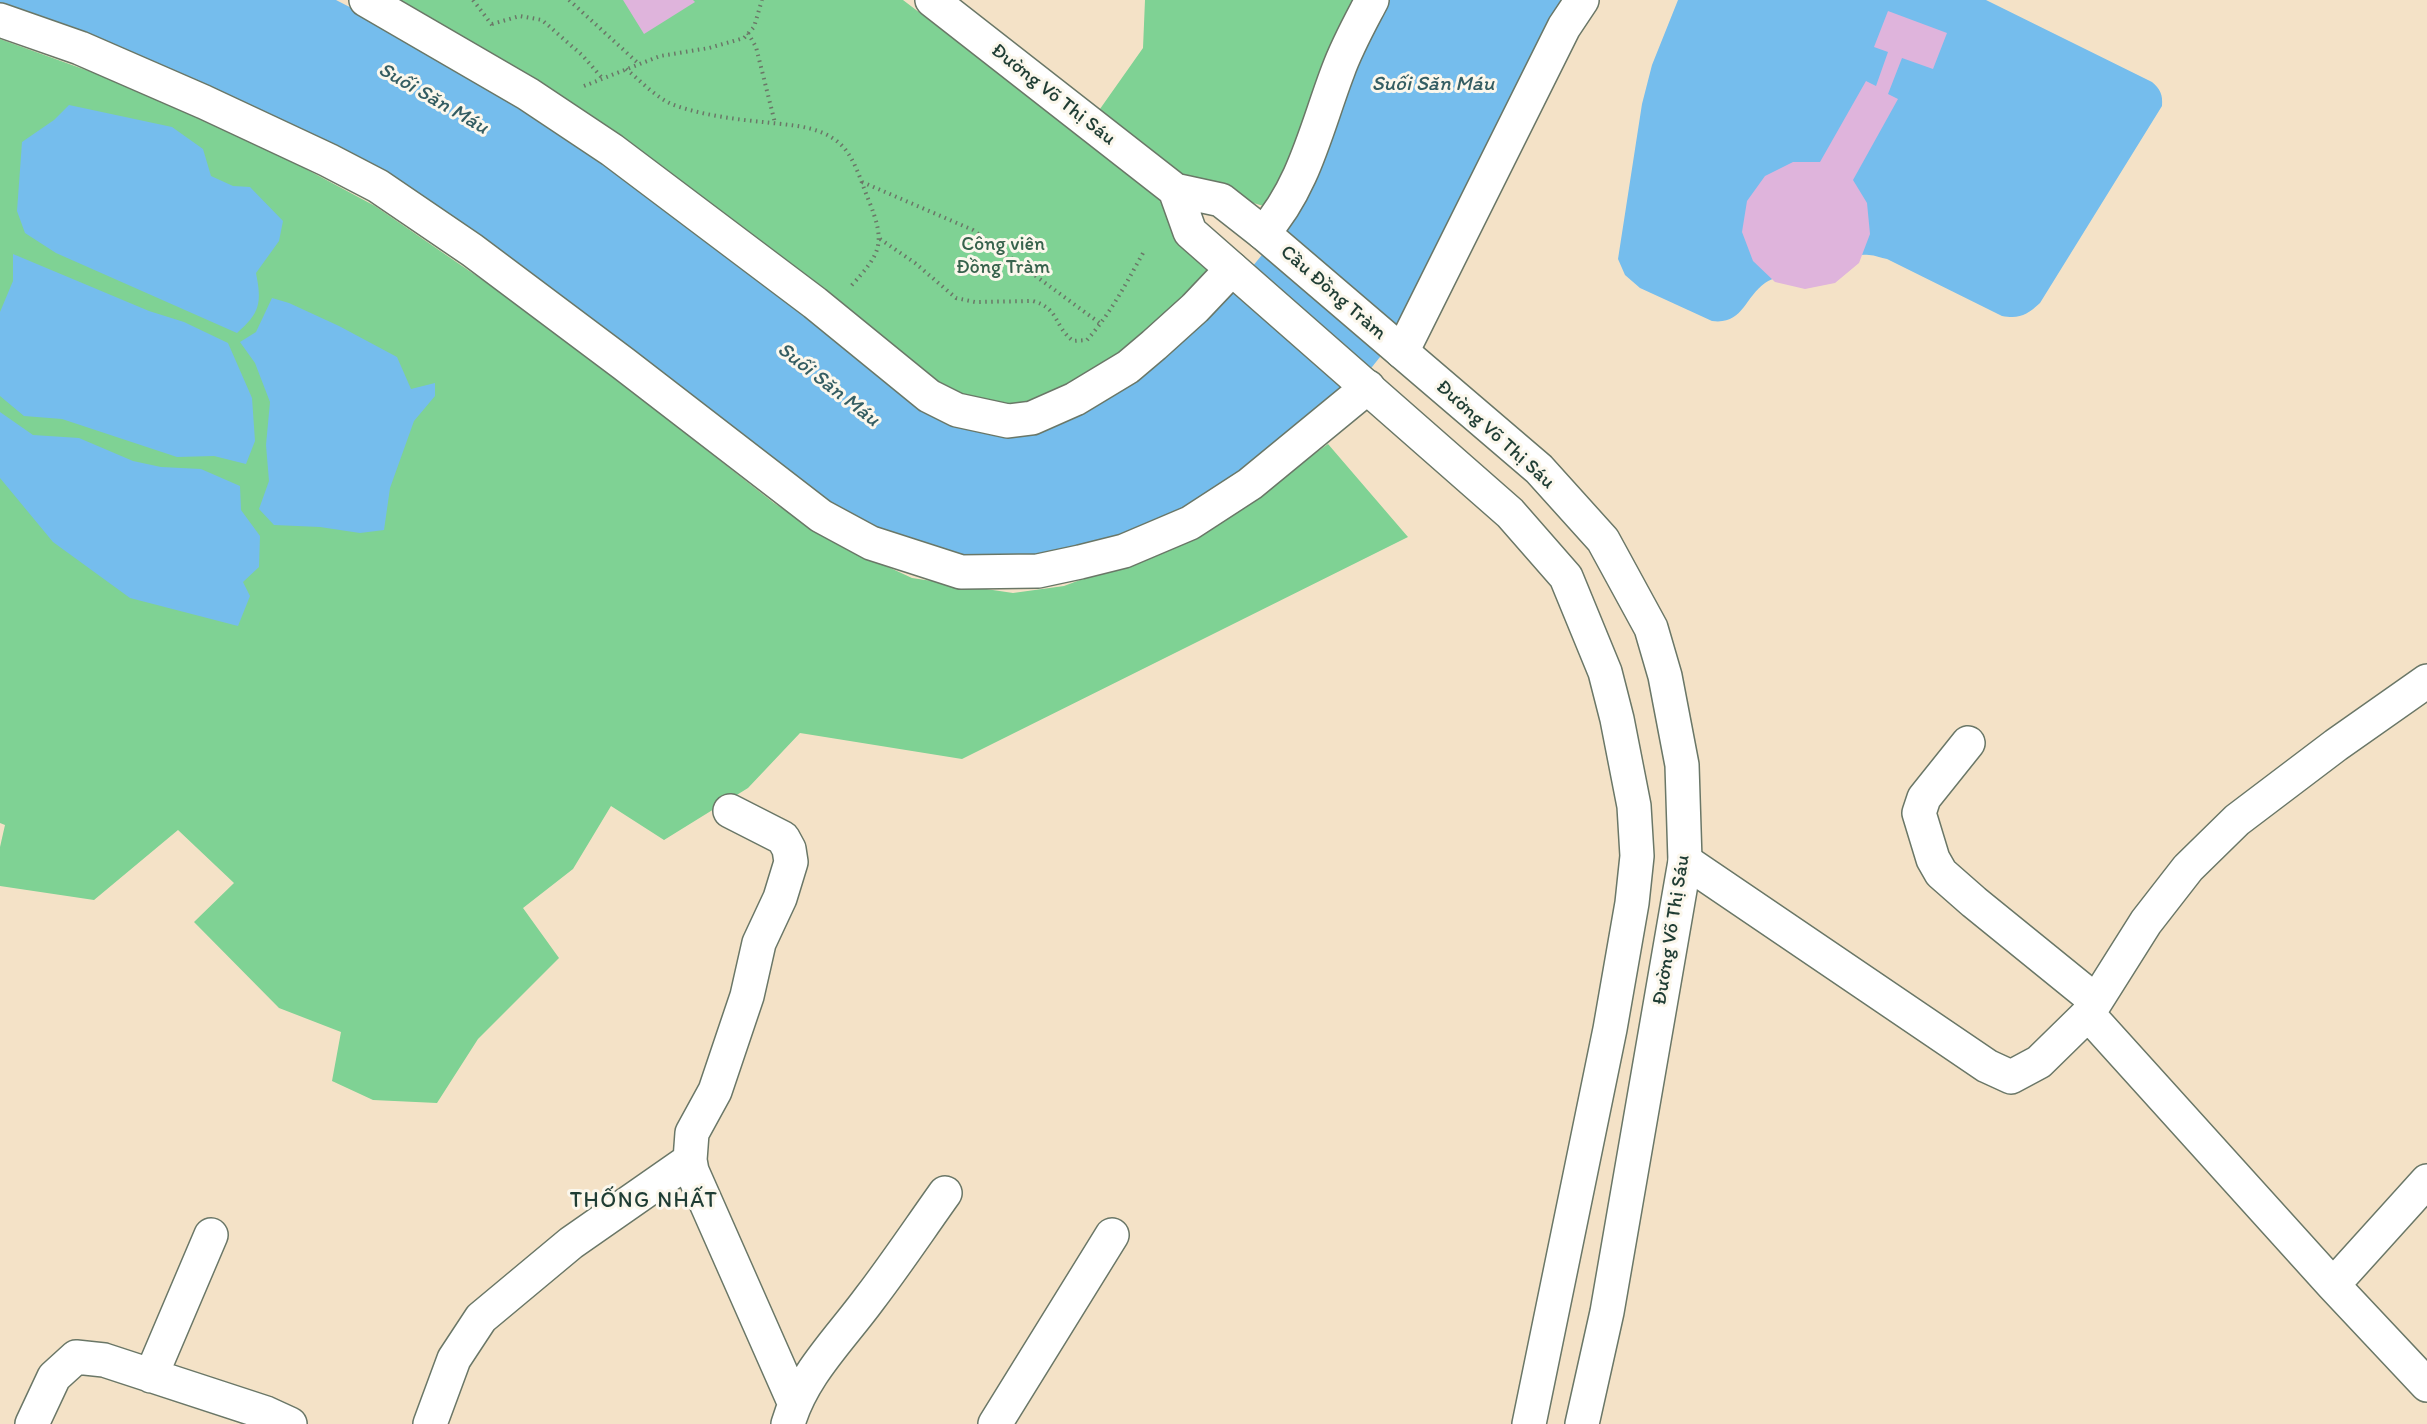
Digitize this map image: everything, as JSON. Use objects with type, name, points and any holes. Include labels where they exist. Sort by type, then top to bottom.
[{"type":"street","points":[[366,0],[541,103],[612,150],[737,242],[929,396],[957,410],[984,418],[1008,421],[1032,418],[1052,411],[1128,367],[1195,308],[1232,269]]},
{"type":"street","name":"Đường Võ Thị Sáu","points":[[932,0],[1175,190],[1221,200],[1263,233]]},
{"type":"street","points":[[1263,233],[1277,218],[1312,148],[1338,70],[1372,0]]},
{"type":"street","points":[[1402,352],[1564,27],[1582,0]]},
{"type":"street","points":[[0,20],[80,48],[204,102],[378,186],[510,278],[820,516],[871,543],[962,572],[1038,571],[1124,551],[1190,524],[1250,484],[1368,387]]},
{"type":"street","points":[[1175,190],[1190,232],[1510,513],[1566,577],[1605,672],[1634,806],[1636,856],[1630,914],[1608,1041],[1529,1424]]},
{"type":"street","name":"Cầu Đồng Tràm","points":[[1263,233],[1402,352]]},
{"type":"street","name":"Đường Võ Thị Sáu","points":[[1402,352],[1539,469],[1603,540],[1651,628],[1665,676],[1682,765],[1685,861],[1607,1312],[1582,1424]]},
{"type":"street","points":[[1685,861],[1987,1066],[2011,1077],[2038,1062],[2092,1007],[2146,922],[2181,877],[2237,820],[2336,744],[2427,681]]},
{"type":"street","points":[[1968,743],[1924,798],[1919,813],[1933,859],[1941,873],[2092,1007],[2333,1286],[2427,1385]]},
{"type":"street","points":[[730,811],[783,838],[789,849],[791,862],[780,898],[759,943],[747,996],[715,1091],[692,1133],[690,1160],[692,1171],[791,1413]]},
{"type":"street","points":[[430,1424],[454,1359],[481,1318],[571,1243],[690,1160]]},
{"type":"street","points":[[2333,1286],[2427,1181]]},
{"type":"street","points":[[791,1413],[805,1383],[871,1298],[945,1193]]},
{"type":"street","points":[[151,1376],[211,1235]]},
{"type":"street","points":[[995,1424],[1112,1235]]},
{"type":"street","points":[[32,1424],[54,1377],[76,1357],[104,1360],[266,1413],[290,1424]]},
{"type":"path","points":[[568,0],[639,64]]},
{"type":"path","points":[[541,103],[639,64],[676,52],[729,43],[744,38],[754,27],[762,0]]},
{"type":"path","points":[[492,24],[520,16],[542,20],[583,56],[603,79]]},
{"type":"path","points":[[748,33],[756,47],[775,123]]},
{"type":"path","points":[[626,69],[671,104],[697,112],[815,131],[833,138],[845,149],[874,214],[880,239],[877,255],[828,313]]},
{"type":"path","points":[[861,182],[973,230],[1101,324]]},
{"type":"path","points":[[880,239],[915,263],[956,298],[975,302],[1033,301],[1041,303],[1051,309],[1064,334],[1073,341],[1086,340],[1101,324],[1143,253]]},
{"type":"green space","name":"Công viên Đồng Tràm","points":[[393,0],[903,0],[1154,191],[1209,272],[1186,297],[1120,356],[1068,387],[1030,404],[988,405],[933,384]]},
{"type":"green space","points":[[1145,0],[1358,0],[1305,127],[1267,207],[1178,181],[1095,116],[1143,48]]},
{"type":"green space","points":[[0,39],[194,109],[375,206],[545,323],[774,503],[832,541],[912,578],[1013,593],[1064,586],[1205,533],[1328,444],[1408,537],[962,759],[800,733],[748,788],[664,840],[611,806],[573,869],[523,908],[559,958],[478,1039],[437,1103],[373,1100],[332,1081],[341,1032],[279,1008],[194,922],[234,883],[178,830],[94,900],[0,886],[0,847],[5,825],[0,823]]},
{"type":"water","name":"Suối Săn Máu","points":[[0,0],[336,0],[369,17],[556,129],[1009,435],[1252,267],[1280,233],[1362,50],[1389,0],[1566,0],[1400,332],[1372,367],[1244,472],[1182,512],[1118,539],[1038,557],[965,559],[875,530],[827,503],[482,240],[0,5]]},
{"type":"water","points":[[1678,0],[1986,0],[2152,82],[2160,92],[2162,106],[2040,303],[2027,313],[2014,317],[2002,316],[1887,259],[1860,255],[1816,264],[1773,279],[1758,289],[1737,315],[1722,321],[1712,321],[1640,288],[1625,275],[1618,259],[1642,104],[1652,65]]},
{"type":"water","points":[[69,105],[172,127],[203,149],[211,176],[233,186],[250,187],[283,221],[279,241],[256,273],[259,300],[255,313],[237,333],[56,253],[25,233],[17,211],[22,142],[54,120]]},
{"type":"water","points":[[13,254],[149,311],[184,322],[228,343],[252,398],[255,441],[246,464],[214,456],[177,457],[62,419],[24,416],[0,396],[0,312],[13,281]]},
{"type":"water","points":[[272,298],[289,303],[339,326],[397,357],[411,389],[435,383],[435,396],[414,421],[390,488],[384,530],[360,533],[320,527],[274,525],[259,509],[269,481],[266,445],[270,402],[255,363],[240,342],[256,332]]},
{"type":"water","points":[[0,412],[33,435],[79,438],[133,461],[161,467],[201,469],[240,486],[241,510],[260,536],[259,567],[243,582],[250,596],[238,626],[130,598],[53,542],[0,478]]},
{"type":"building","points":[[623,0],[693,0],[695,2],[644,34]]},
{"type":"building","points":[[1888,11],[1947,33],[1933,69],[1902,58],[1888,94],[1898,99],[1853,180],[1867,203],[1870,234],[1859,263],[1835,283],[1805,289],[1775,282],[1753,261],[1742,232],[1747,201],[1765,176],[1793,162],[1820,162],[1866,81],[1876,86],[1888,52],[1874,47]]},
{"type":"district","name":"THỐNG NHẤT","points":[[644,1201]]}]
